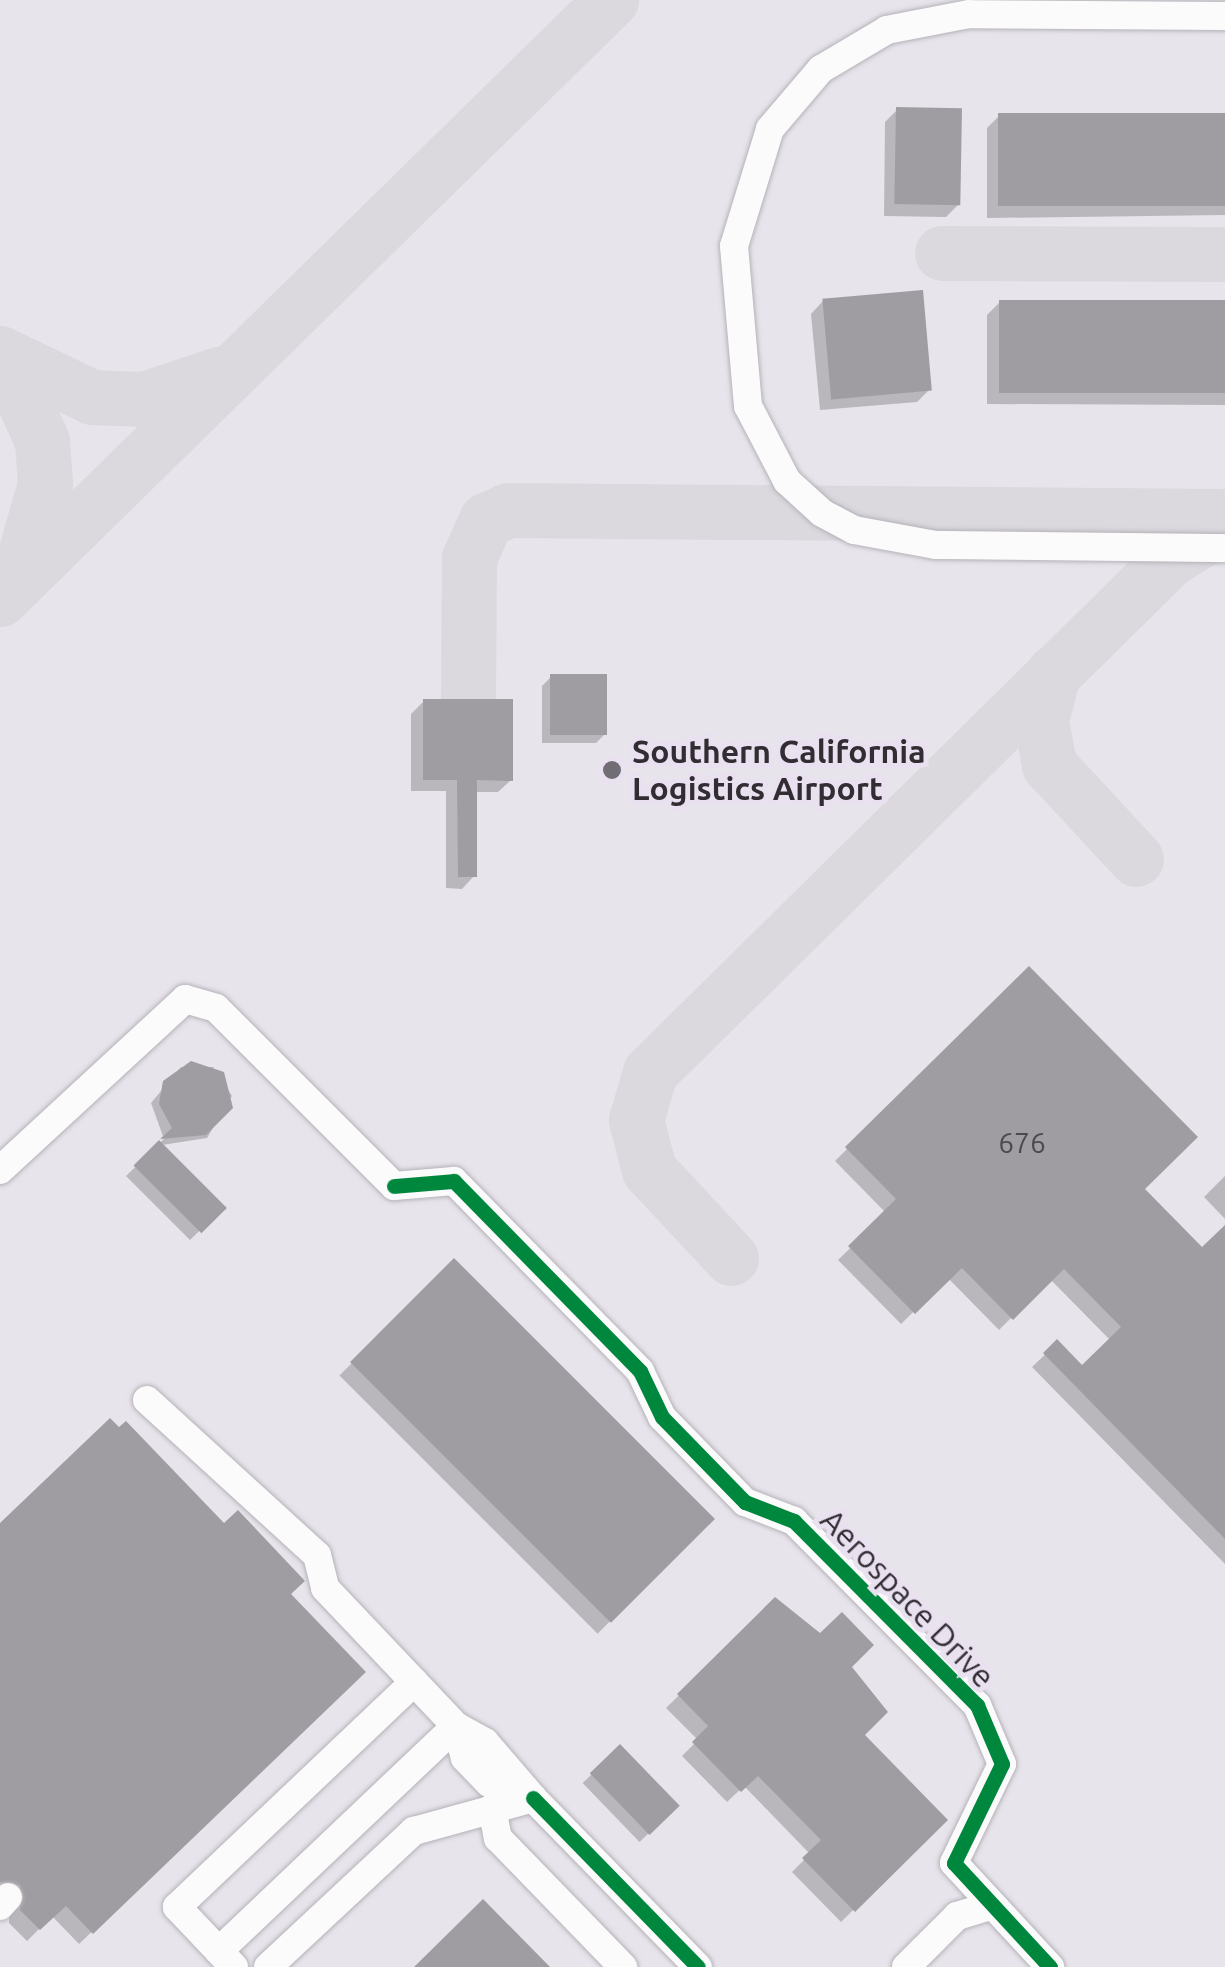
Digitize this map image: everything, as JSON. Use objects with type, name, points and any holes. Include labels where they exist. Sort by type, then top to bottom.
[{"type":"street","points":[[1225,16],[969,14],[887,30],[821,69],[770,129],[734,246],[748,406],[788,480],[822,512],[854,530],[936,545],[1225,548]]},
{"type":"street","name":"Aerospace Drive","points":[[0,1170],[184,999],[216,1008],[394,1186],[454,1181],[640,1371],[662,1417],[745,1502],[794,1521],[976,1704],[1002,1764],[992,1798],[952,1853],[990,1906],[1050,1967]]},
{"type":"street","points":[[147,1400],[317,1555],[324,1588],[456,1726],[465,1758],[489,1783],[533,1798],[698,1967]]},
{"type":"street","points":[[414,1682],[177,1907],[226,1959],[456,1726]]},
{"type":"street","points":[[268,1967],[414,1831],[533,1798]]},
{"type":"street","points":[[492,1808],[498,1838],[624,1967]]},
{"type":"street","points":[[906,1967],[957,1916],[990,1906]]},
{"type":"building","points":[[896,107],[962,108],[960,205],[894,204]]},
{"type":"building","points":[[998,113],[1225,113],[1225,206],[998,206]]},
{"type":"building","points":[[923,290],[932,391],[831,399],[822,299]]},
{"type":"building","points":[[999,300],[1225,300],[1225,393],[999,393]]},
{"type":"building","points":[[550,674],[607,674],[607,735],[550,735]]},
{"type":"building","points":[[423,699],[513,699],[513,781],[477,780],[477,877],[458,877],[457,780],[423,780]]},
{"type":"building","points":[[1029,966],[1198,1137],[1145,1189],[1202,1247],[1225,1225],[1225,1539],[1043,1353],[1057,1339],[1082,1365],[1121,1327],[1064,1269],[1013,1320],[962,1268],[915,1314],[848,1246],[896,1199],[845,1147]]},
{"type":"building","points":[[191,1061],[224,1072],[233,1108],[206,1135],[160,1139],[172,1128],[159,1104],[163,1081]]},
{"type":"building","points":[[159,1140],[227,1208],[201,1233],[134,1165]]},
{"type":"building","points":[[454,1258],[715,1519],[611,1623],[350,1362]]},
{"type":"building","points":[[110,1418],[119,1427],[126,1421],[224,1523],[238,1510],[305,1581],[291,1594],[366,1672],[93,1934],[66,1906],[40,1930],[20,1910],[20,1885],[0,1882],[0,1523]]},
{"type":"building","points":[[775,1597],[820,1633],[842,1612],[874,1645],[852,1667],[888,1712],[865,1735],[948,1820],[855,1912],[802,1858],[821,1840],[758,1776],[741,1792],[692,1742],[708,1726],[677,1694]]},
{"type":"building","points":[[620,1744],[680,1806],[650,1835],[590,1773]]},
{"type":"building","points":[[483,1899],[550,1967],[414,1967]]},
{"type":"taxiway","points":[[0,599],[611,0]]},
{"type":"taxiway","points":[[942,253],[1225,254]]},
{"type":"taxiway","points":[[0,353],[92,397],[143,399],[218,374]]},
{"type":"taxiway","points":[[5,359],[42,441],[45,484],[18,578]]},
{"type":"taxiway","points":[[468,699],[469,558],[486,520],[508,510],[1225,516]]},
{"type":"taxiway","points":[[731,1258],[649,1170],[636,1120],[650,1072],[1170,559],[1225,525]]},
{"type":"taxiway","points":[[1053,673],[1041,720],[1049,765],[1136,859]]},
{"type":"cycle path","points":[[394,1186],[454,1181],[640,1371],[662,1417],[745,1502],[794,1521],[977,1705],[1002,1764],[954,1863],[1050,1967]]},
{"type":"cycle path","points":[[533,1798],[698,1967]]},
{"type":"place","name":"Southern California Logistics Airport","points":[[612,770]]}]
